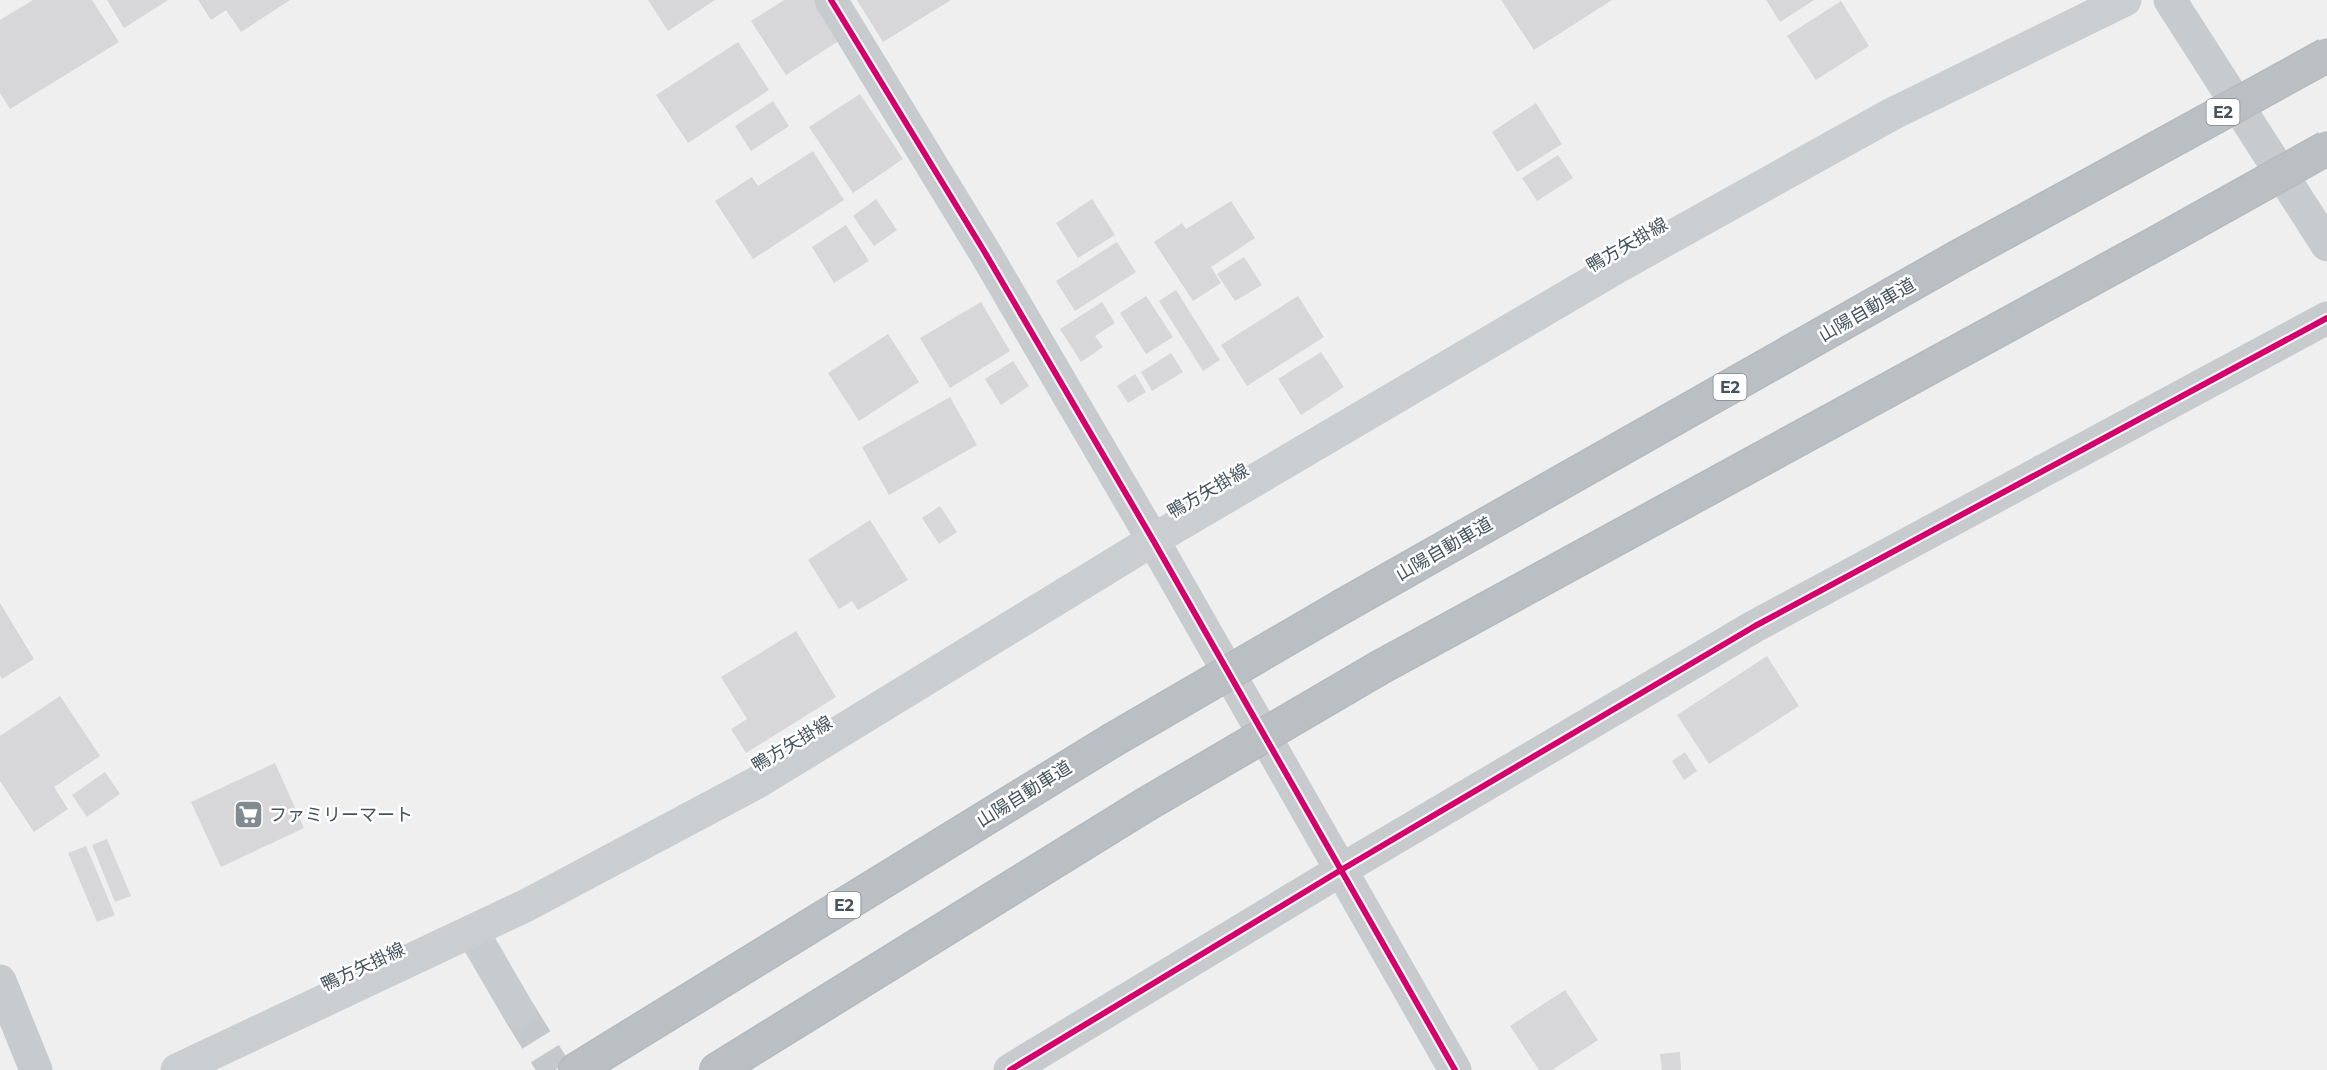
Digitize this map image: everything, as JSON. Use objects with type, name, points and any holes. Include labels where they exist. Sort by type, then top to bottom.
[{"type":"highway","name":"山陽自動車道","points":[[576,1070],[1111,741],[1343,606],[1947,264],[2327,55]]},
{"type":"highway","points":[[717,1070],[1145,805],[1378,668],[2327,148]]},
{"type":"main road","name":"鴨方矢掛線","points":[[177,1070],[527,905],[756,783],[1153,540],[1629,261],[1892,114],[2125,0]]},
{"type":"street","points":[[831,0],[984,251],[1153,540],[1455,1070]]},
{"type":"street","points":[[2170,0],[2327,245]]},
{"type":"street","points":[[1010,1070],[1341,870],[1755,626],[2327,318]]},
{"type":"street","points":[[472,931],[519,1012]]},
{"type":"street","points":[[0,981],[36,1070]]},
{"type":"building","points":[[33,0],[92,0],[119,42],[10,109],[0,93],[0,20]]},
{"type":"building","points":[[107,0],[168,0],[124,28]]},
{"type":"building","points":[[198,0],[290,0],[241,32],[226,10],[211,20]]},
{"type":"building","points":[[648,0],[715,0],[668,31]]},
{"type":"building","points":[[784,0],[821,0],[845,37],[786,75],[751,21]]},
{"type":"building","points":[[857,0],[951,0],[883,42]]},
{"type":"building","points":[[1501,0],[1612,0],[1534,50]]},
{"type":"building","points":[[1766,0],[1814,0],[1780,22]]},
{"type":"building","points":[[1841,1],[1869,46],[1816,80],[1787,36]]},
{"type":"building","points":[[738,42],[769,90],[688,143],[656,95]]},
{"type":"building","points":[[860,94],[903,159],[853,193],[809,127]]},
{"type":"building","points":[[773,101],[789,126],[751,151],[735,126]]},
{"type":"building","points":[[1536,103],[1562,144],[1517,172],[1492,132]]},
{"type":"building","points":[[813,151],[844,200],[753,259],[715,201],[752,177],[758,186]]},
{"type":"building","points":[[1558,155],[1573,178],[1537,201],[1522,178]]},
{"type":"building","points":[[876,199],[897,230],[874,246],[853,216]]},
{"type":"building","points":[[1092,199],[1115,235],[1078,258],[1056,223]]},
{"type":"building","points":[[1231,201],[1255,238],[1211,267],[1221,283],[1193,301],[1154,242],[1182,223],[1186,229]]},
{"type":"building","points":[[846,225],[869,261],[834,283],[812,247]]},
{"type":"building","points":[[1117,242],[1136,272],[1075,311],[1056,281]]},
{"type":"building","points":[[1244,257],[1262,285],[1235,301],[1217,274]]},
{"type":"building","points":[[1176,290],[1220,360],[1203,371],[1159,301]]},
{"type":"building","points":[[1146,296],[1173,337],[1146,354],[1120,313]]},
{"type":"building","points":[[1298,296],[1324,337],[1247,386],[1221,345]]},
{"type":"building","points":[[981,302],[1010,351],[950,388],[920,338]]},
{"type":"building","points":[[1102,302],[1115,323],[1095,336],[1103,347],[1081,362],[1060,329]]},
{"type":"building","points":[[888,334],[919,382],[859,421],[828,373]]},
{"type":"building","points":[[1321,352],[1344,387],[1301,415],[1278,379]]},
{"type":"building","points":[[1171,353],[1183,372],[1152,391],[1141,372]]},
{"type":"building","points":[[1013,361],[1029,386],[1001,405],[985,379]]},
{"type":"building","points":[[1135,374],[1146,392],[1128,403],[1117,386]]},
{"type":"building","points":[[950,397],[977,445],[889,495],[862,447]]},
{"type":"building","points":[[940,506],[957,532],[939,544],[922,518]]},
{"type":"building","points":[[870,520],[908,580],[858,610],[852,601],[839,609],[808,560]]},
{"type":"building","points":[[0,603],[34,659],[2,679],[0,675]]},
{"type":"building","points":[[796,631],[836,697],[746,753],[731,729],[747,719],[721,677]]},
{"type":"building","points":[[1767,656],[1799,706],[1709,764],[1677,715]]},
{"type":"building","points":[[60,696],[100,756],[54,787],[68,809],[34,832],[0,781],[0,736]]},
{"type":"building","points":[[1685,752],[1697,771],[1684,780],[1672,761]]},
{"type":"building","name":"ファミリーマート","points":[[275,763],[304,828],[221,867],[191,802]]},
{"type":"building","points":[[105,772],[120,794],[87,817],[72,795]]},
{"type":"building","points":[[107,839],[131,896],[115,902],[92,845]]},
{"type":"building","points":[[86,846],[115,915],[97,922],[68,853]]},
{"type":"building","points":[[1565,990],[1598,1040],[1552,1070],[1539,1070],[1510,1026]]},
{"type":"building","points":[[1680,1052],[1681,1070],[1662,1070],[1660,1054]]},
{"type":"tunnel","points":[[519,1012],[555,1070]]},
{"type":"cycle path","points":[[831,0],[984,251],[1153,540],[1455,1070]]},
{"type":"cycle path","points":[[1010,1070],[1341,870],[1755,626],[2327,318]]},
{"type":"place","name":"ファミリーマート","points":[[248,815]]}]
